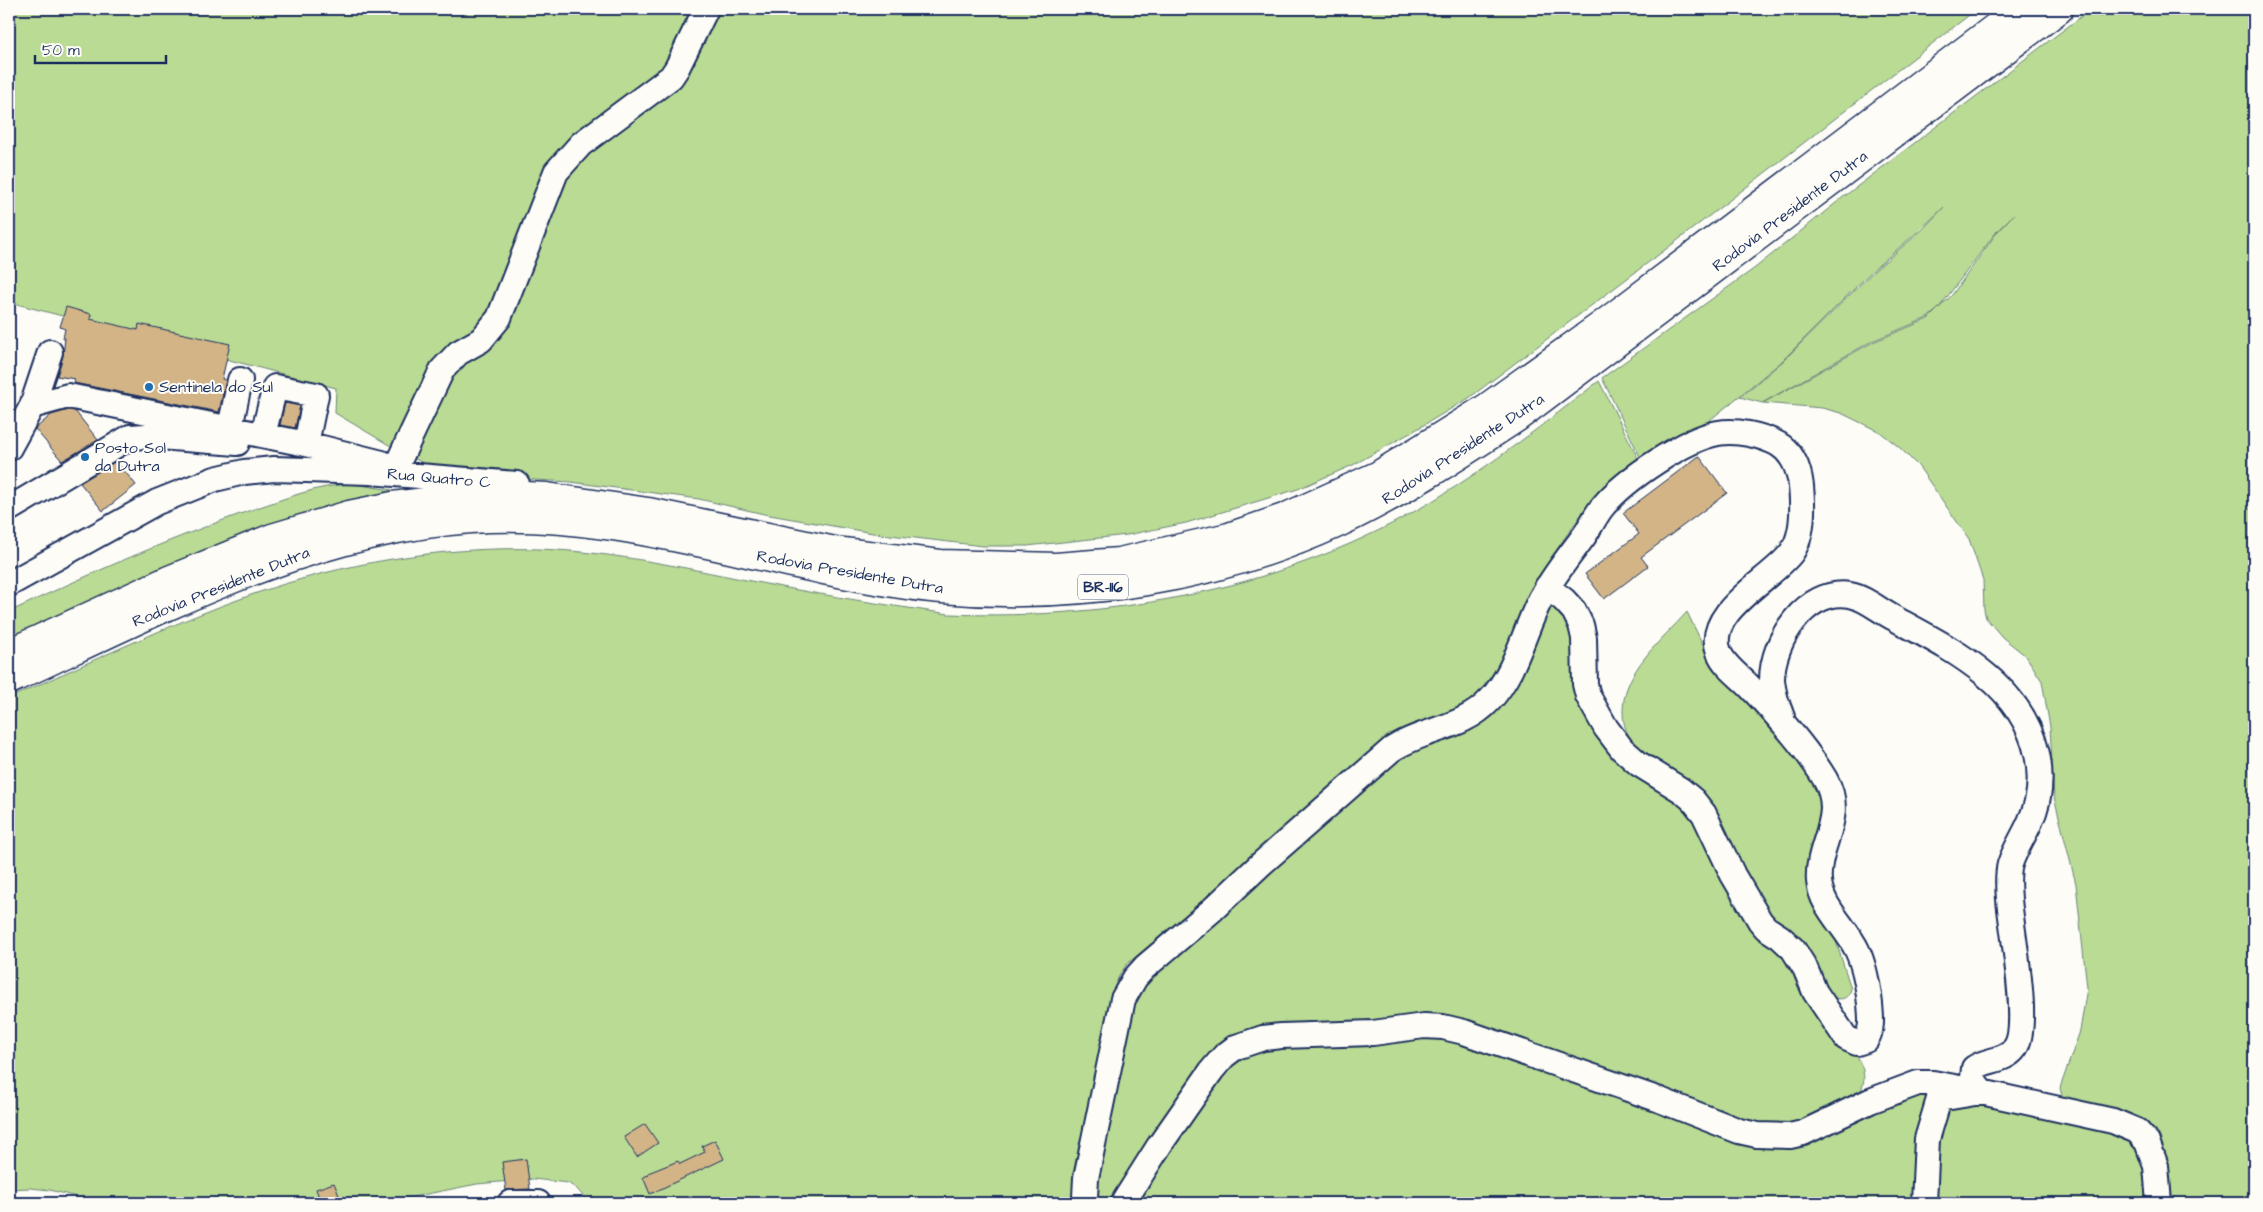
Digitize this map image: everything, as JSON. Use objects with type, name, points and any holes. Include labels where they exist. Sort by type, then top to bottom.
[{"type":"highway","name":"Rodovia Presidente Dutra","points":[[9,653],[169,580],[272,538],[348,515],[393,506],[449,500],[502,495],[547,497],[598,504],[707,524],[811,547],[940,564],[1000,567],[1119,562],[1174,551],[1238,534],[1284,518],[1370,479],[1428,446],[1485,409],[1590,334],[2020,9]]},
{"type":"highway","name":"Rodovia Presidente Dutra","points":[[9,680],[212,588],[310,550],[418,525],[470,519],[504,517],[596,523],[839,573],[943,589],[1022,592],[1104,587],[1207,568],[1254,556],[1335,524],[1372,506],[1442,466],[1516,418],[2059,9]]},
{"type":"street","points":[[396,467],[442,370],[458,353],[481,340],[499,318],[556,172],[581,144],[671,76],[678,68],[706,9]]},
{"type":"street","points":[[9,448],[32,406],[50,352]]},
{"type":"street","points":[[230,428],[240,380]]},
{"type":"street","points":[[263,435],[275,387],[316,395],[306,444]]},
{"type":"street","points":[[32,406],[68,396],[340,451],[436,479]]},
{"type":"street","points":[[1087,1203],[1085,1197],[1086,1178],[1123,999],[1135,978],[1391,750],[1414,738],[1459,723],[1489,702],[1500,689],[1509,673],[1547,586],[1602,508],[1652,465],[1690,443],[1720,432],[1752,435],[1780,445],[1797,465],[1801,481],[1802,507],[1799,532],[1793,550],[1784,561],[1747,592],[1729,612],[1719,630],[1717,645],[1723,659],[1785,726],[1817,767],[1831,793],[1832,822],[1819,867],[1819,883],[1827,905],[1846,930],[1858,952],[1866,973],[1870,1023],[1869,1036],[1862,1042],[1846,1038],[1816,992],[1805,968],[1793,949],[1760,921],[1732,875],[1704,814],[1693,800],[1681,790],[1639,764],[1622,749],[1606,728],[1588,696],[1585,684],[1584,638],[1581,625],[1574,611],[1547,586]]},
{"type":"street","points":[[9,509],[130,437],[170,438],[340,451]]},
{"type":"street","name":"Rua Quatro C","points":[[9,584],[157,502],[215,479],[244,472],[274,469],[370,472],[436,479],[570,488],[699,512],[888,558]]},
{"type":"street","points":[[1785,726],[1778,706],[1772,678],[1776,657],[1784,636],[1791,625],[1807,608],[1828,597],[1848,595],[1869,603],[1970,660],[2016,706],[2032,737],[2038,756],[2040,791],[2036,808],[2015,851],[2008,873],[2009,898],[2019,981],[2020,1027],[2015,1048],[2008,1054],[1974,1068],[1973,1078],[1982,1092]]},
{"type":"street","points":[[1124,1203],[1212,1070],[1224,1056],[1236,1047],[1263,1038],[1373,1033],[1424,1026],[1443,1027],[1464,1032],[1660,1100],[1739,1131],[1775,1136],[1790,1136],[1803,1133],[1870,1100],[1918,1083],[1933,1082],[2113,1120],[2137,1131],[2147,1142],[2156,1166],[2159,1203]]},
{"type":"street","points":[[1924,1203],[1927,1138],[1939,1099],[1982,1092]]},
{"type":"street","points":[[510,1203],[538,1203]]},
{"type":"green space","points":[[9,9],[1977,9],[1678,240],[1469,398],[1353,465],[1298,489],[1186,523],[1127,535],[1027,546],[983,546],[873,533],[764,514],[699,499],[571,482],[484,477],[443,470],[425,464],[399,451],[335,413],[336,388],[9,302]]},
{"type":"green space","points":[[2091,9],[2107,9],[2100,17],[2109,9],[2254,9],[2254,1203],[2168,1203],[2159,1157],[2063,1100],[2060,1088],[2080,1031],[2087,988],[2076,884],[2054,797],[2050,727],[2042,681],[2026,656],[2002,637],[1986,618],[1983,580],[1969,539],[1919,467],[1899,447],[1880,432],[1841,413],[1822,408],[1763,403],[1873,342],[1928,319],[1938,309],[1927,318],[1872,341],[1762,403],[1740,397],[1782,362],[1874,271],[1922,230],[1944,207],[1872,271],[1781,362],[1699,429],[1643,463],[1602,378],[1755,268],[1842,198]],"holes":[[[2014,214],[1998,231],[1952,295],[1938,309],[1997,231]]]},
{"type":"green space","points":[[1599,381],[1641,464],[1591,505],[1562,542],[1534,589],[1509,651],[1485,695],[1262,850],[1127,964],[1119,976],[1111,996],[1073,1196],[1074,1203],[589,1203],[577,1189],[568,1183],[533,1179],[477,1184],[382,1203],[99,1203],[50,1190],[30,1188],[9,1189],[9,698],[190,618],[251,595],[321,574],[357,566],[393,559],[466,550],[539,549],[625,557],[834,596],[949,614],[1012,615],[1075,612],[1200,593],[1261,577],[1321,556],[1379,530],[1434,500],[1477,473]]},
{"type":"green space","points":[[353,484],[392,490],[310,515],[9,644],[9,612],[39,598],[130,557],[223,520],[303,493],[327,487]]},
{"type":"green space","points":[[1549,593],[1573,620],[1577,684],[1680,796],[1855,1054],[1864,1074],[1864,1081],[1856,1099],[1850,1105],[1773,1131],[1478,1033],[1259,1034],[1112,1203],[1100,1201],[1095,1195],[1112,1088],[1124,1034],[1143,985],[1395,757],[1467,727]]},
{"type":"green space","points":[[1687,612],[1706,651],[1806,766],[1819,793],[1821,803],[1820,818],[1806,865],[1806,878],[1811,900],[1836,941],[1851,989],[1845,998],[1839,999],[1830,994],[1768,912],[1674,778],[1641,750],[1628,735],[1624,725],[1623,712],[1624,697],[1629,683],[1645,657]]},
{"type":"green space","points":[[1451,1036],[1755,1140],[1924,1092],[2127,1134],[2143,1152],[2151,1203],[1134,1203],[1224,1070],[1252,1053],[1272,1047]]},
{"type":"building","points":[[66,307],[91,314],[90,319],[138,330],[139,324],[230,344],[222,379],[226,380],[219,412],[74,383],[75,379],[57,376],[63,356],[65,338],[63,338],[65,329],[60,327]]},
{"type":"building","points":[[285,403],[300,406],[295,428],[280,425]]},
{"type":"building","points":[[69,410],[75,411],[98,440],[62,461],[35,429],[51,415]]},
{"type":"building","points":[[1699,456],[1727,493],[1641,557],[1648,566],[1604,599],[1585,574],[1639,534],[1623,513]]},
{"type":"building","points":[[116,461],[136,485],[103,511],[80,483]]},
{"type":"building","points":[[645,1124],[658,1143],[637,1157],[624,1137]]},
{"type":"building","points":[[715,1140],[724,1159],[650,1194],[643,1177],[649,1175],[648,1173],[678,1161],[680,1164],[705,1152],[702,1146]]},
{"type":"building","points":[[526,1159],[530,1189],[506,1190],[502,1162]]},
{"type":"building","points":[[334,1183],[342,1203],[321,1203],[316,1189]]},
{"type":"place","name":"Sentinela do Sul","points":[[149,387]]},
{"type":"place","name":"Posto Sol da Dutra","points":[[85,457]]}]
